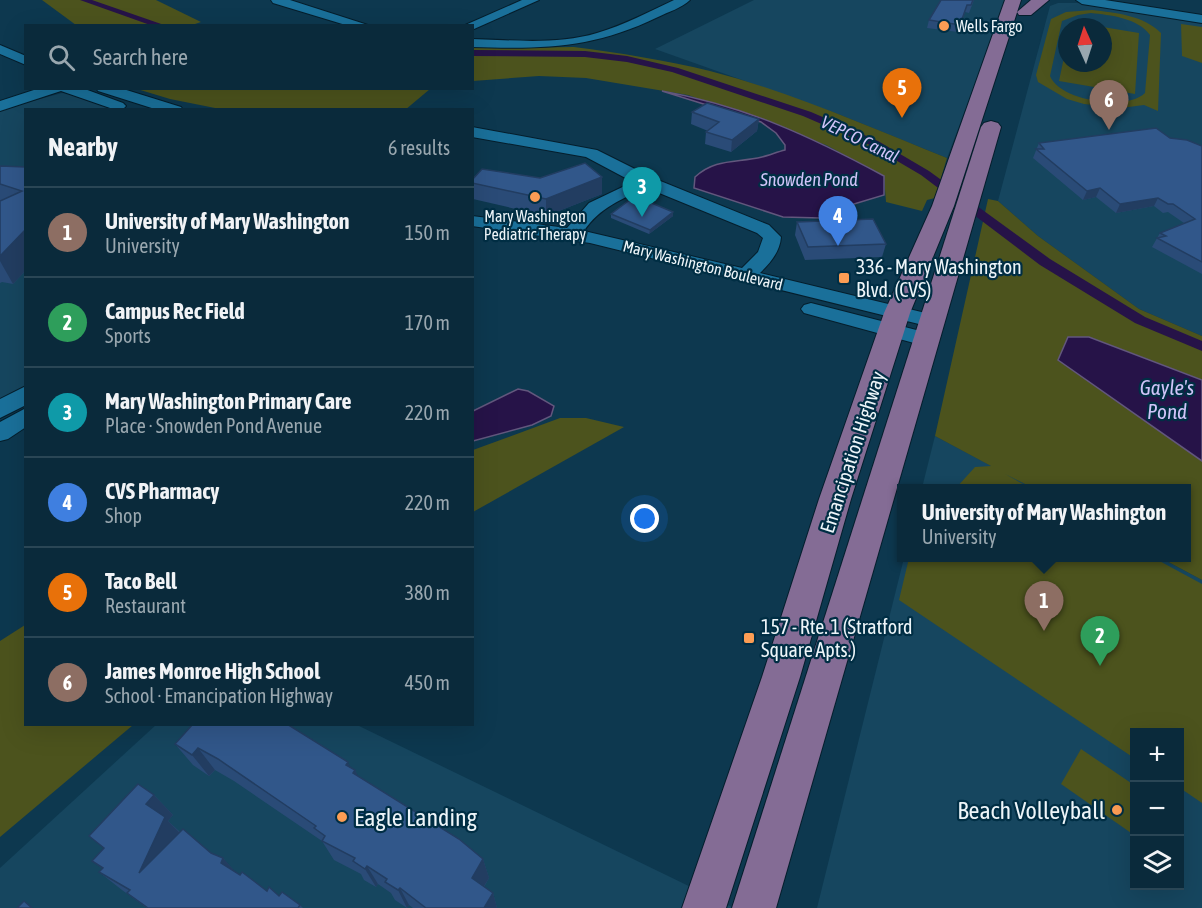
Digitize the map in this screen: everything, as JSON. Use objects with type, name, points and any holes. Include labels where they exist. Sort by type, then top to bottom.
[{"type":"main road","points":[[1022,4],[1041,0]]},
{"type":"main road","name":"Emancipation Highway","points":[[704,908],[781,677],[835,499],[911,326],[963,222],[997,105],[1022,4]]},
{"type":"main road","name":"Emancipation Highway","points":[[754,908],[943,206],[1022,4]]},
{"type":"street","points":[[277,0],[358,24]]},
{"type":"street","points":[[474,43],[554,43],[590,39],[684,0]]},
{"type":"street","points":[[1082,0],[1102,1],[1202,18]]},
{"type":"street","points":[[474,24],[527,1]]},
{"type":"street","points":[[0,49],[24,60]]},
{"type":"street","points":[[0,59],[24,70]]},
{"type":"street","points":[[0,106],[50,90]]},
{"type":"street","points":[[72,90],[126,108]]},
{"type":"street","points":[[110,90],[169,108]]},
{"type":"street","points":[[474,132],[580,149],[647,182],[720,210],[768,232],[773,241],[764,259],[745,276]]},
{"type":"street","points":[[572,234],[590,209],[602,201],[647,182]]},
{"type":"street","name":"Mary Washington Boulevard","points":[[474,221],[572,234],[745,276],[911,326]]},
{"type":"street","name":"Mary Washington Boulevard","points":[[474,234],[610,256],[911,326]]},
{"type":"street","points":[[0,410],[24,395]]},
{"type":"street","points":[[0,433],[24,417]]},
{"type":"shaded area","points":[[754,0],[1007,0],[947,158],[838,114],[655,49]]},
{"type":"shaded area","points":[[1058,3],[1077,3],[1202,24],[1202,336],[1139,309],[1038,236],[998,201],[1050,6]]},
{"type":"shaded area","points":[[62,93],[73,94],[117,108],[24,108],[24,388],[0,403],[0,110]]},
{"type":"shaded area","points":[[935,436],[1025,484],[923,484]]},
{"type":"shaded area","points":[[903,562],[1168,562],[1202,580],[1202,908],[817,908]]},
{"type":"shaded area","points":[[155,726],[359,726],[734,908],[0,908],[0,868]]},
{"type":"green space","points":[[42,0],[156,0],[201,22],[195,24],[75,24]]},
{"type":"green space","points":[[1092,10],[1138,19],[1161,33],[1158,111],[1144,105],[1121,108],[1084,104],[1067,99],[1038,82],[1036,75],[1051,19],[1066,12]]},
{"type":"green space","points":[[1181,24],[1202,27],[1202,63],[1182,56]]},
{"type":"green space","points":[[1112,28],[1139,33],[1135,94],[1059,81],[1061,72],[1112,72]]},
{"type":"green space","points":[[574,47],[676,63],[770,89],[947,158],[935,198],[927,200],[922,211],[886,202],[884,176],[826,145],[688,95],[586,78],[539,76],[474,81],[474,48]]},
{"type":"green space","points":[[140,90],[429,90],[407,108],[215,108]]},
{"type":"green space","points":[[988,199],[998,201],[1038,236],[1139,309],[1202,336],[1202,380],[1089,337],[1058,360],[1202,461],[1202,580],[1168,562],[1191,562],[1191,484],[1025,484],[1005,474],[1023,484],[960,484],[975,467],[991,466],[935,436]]},
{"type":"green space","points":[[560,418],[586,418],[624,427],[474,511],[474,450]]},
{"type":"green space","points":[[908,562],[1161,562],[1202,584],[1202,803],[1184,791],[1184,728],[1130,728],[1130,755],[899,600]]},
{"type":"green space","points":[[24,626],[24,726],[132,726],[0,837],[0,641]]},
{"type":"green space","name":"Beach Volleyball","points":[[1081,749],[1130,782],[1130,832],[1061,784]]},
{"type":"water","name":"Snowden Pond","points":[[662,91],[721,105],[803,135],[884,176],[884,195],[844,207],[821,218],[783,217],[694,188],[695,177],[710,167],[765,156],[785,150],[785,145],[776,133],[761,122]]},
{"type":"water","name":"Gayle's Pond","points":[[1068,337],[1089,337],[1202,380],[1202,461],[1058,360]]},
{"type":"water","points":[[518,389],[528,391],[554,406],[551,416],[532,425],[474,441],[474,411]]},
{"type":"building","points":[[941,0],[973,0],[971,5],[967,5],[960,25],[929,20]]},
{"type":"building","points":[[707,103],[759,119],[732,140],[706,132],[719,122],[692,112]]},
{"type":"building","points":[[1156,128],[1170,138],[1187,140],[1202,146],[1202,262],[1157,238],[1166,236],[1160,233],[1195,219],[1173,204],[1168,204],[1158,198],[1120,204],[1100,188],[1087,191],[1036,149],[1044,149],[1039,143]]},
{"type":"building","points":[[585,163],[602,177],[546,199],[474,183],[474,178],[482,169],[540,178]]},
{"type":"building","points":[[0,166],[24,167],[24,231],[0,256],[0,201],[22,191],[0,184]]},
{"type":"building","points":[[635,196],[673,212],[650,230],[611,214]]},
{"type":"building","points":[[873,219],[886,244],[808,247],[797,222]]},
{"type":"building","name":"Eagle Landing","points":[[191,726],[290,726],[348,762],[346,765],[355,770],[353,773],[459,839],[483,859],[472,878],[493,893],[484,908],[426,908],[400,888],[398,890],[385,882],[387,879],[367,866],[365,869],[353,861],[355,858],[322,841],[325,836],[314,828],[316,826],[218,759],[198,748],[192,755],[175,744]]},
{"type":"building","points":[[138,784],[154,795],[146,804],[165,817],[139,873],[183,829],[211,853],[223,858],[221,863],[240,875],[242,872],[267,891],[269,887],[279,896],[282,892],[300,905],[298,908],[148,908],[127,893],[130,890],[99,872],[103,868],[92,861],[104,848],[89,836]]},
{"type":"building","points":[[24,901],[32,908],[17,908]]},
{"type":"waterway","name":"VEPCO Canal","points":[[84,0],[157,24]]},
{"type":"waterway","name":"VEPCO Canal","points":[[474,53],[585,54],[627,59],[675,70],[807,114],[874,143],[925,173],[1045,262],[1140,320],[1202,346]]},
{"type":"place","name":"Wells Fargo","points":[[944,26]]},
{"type":"place","name":"Taco Bell","points":[[902,118]]},
{"type":"place","name":"James Monroe High School","points":[[1109,130]]},
{"type":"place","name":"Mary Washington Pediatric Therapy","points":[[535,197]]},
{"type":"place","name":"Mary Washington Primary Care","points":[[642,217]]},
{"type":"place","name":"CVS Pharmacy","points":[[838,246]]},
{"type":"place","name":"336 - Mary Washington Blvd. (CVS)","points":[[844,278]]},
{"type":"place","name":"University of Mary Washington","points":[[1044,631]]},
{"type":"place","name":"157 - Rte. 1 (Stratford Square Apts.)","points":[[749,638]]},
{"type":"place","name":"Campus Rec Field","points":[[1100,666]]},
{"type":"place","name":"Beach Volleyball","points":[[1117,810]]},
{"type":"place","name":"Eagle Landing","points":[[342,817]]}]
